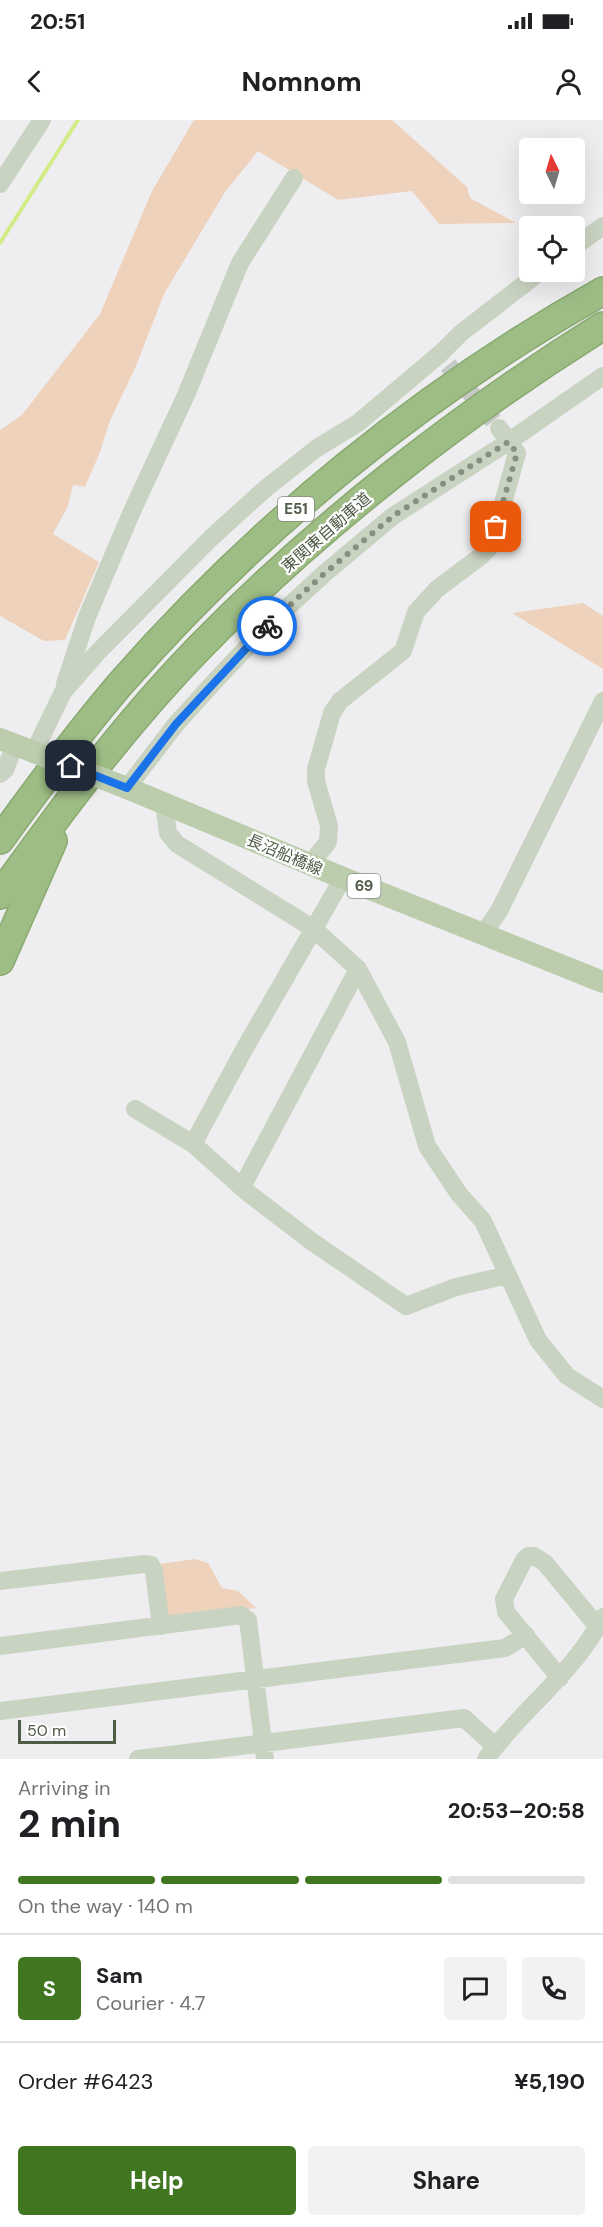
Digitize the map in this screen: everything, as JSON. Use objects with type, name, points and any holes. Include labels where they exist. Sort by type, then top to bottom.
[{"type":"highway","points":[[485,364],[603,272]]},
{"type":"highway","name":"E51","points":[[0,840],[39,785],[123,681],[234,567],[325,483],[413,415],[485,364],[603,291]]},
{"type":"highway","name":"東関東自動車道","points":[[0,895],[72,795],[199,648],[246,603],[347,513],[477,411],[534,369],[603,327]]},
{"type":"highway","points":[[347,513],[496,410],[603,344]]},
{"type":"highway","points":[[0,825],[39,785]]},
{"type":"highway","points":[[0,961],[72,795]]},
{"type":"main road","name":"長沼船橋線","points":[[16,745],[603,982]]},
{"type":"street","points":[[0,184],[42,120]]},
{"type":"street","points":[[63,692],[87,617],[133,509],[186,395],[240,263],[294,178]]},
{"type":"street","points":[[585,239],[603,226]]},
{"type":"street","points":[[0,774],[16,745],[63,692],[163,585],[219,531],[265,489],[317,448],[358,423],[444,359],[461,333],[527,282]]},
{"type":"street","points":[[127,788],[176,724],[215,681],[267,626],[325,573],[393,516],[503,435],[603,376]]},
{"type":"street","points":[[310,864],[328,842],[329,826],[316,781],[316,769],[332,713],[340,701],[403,651],[417,612],[437,589],[491,546],[517,453],[503,435]]},
{"type":"street","points":[[483,934],[498,911],[603,701]]},
{"type":"street","points":[[164,803],[168,833],[177,844],[314,929],[358,969],[397,1042],[427,1146],[459,1194],[483,1221],[538,1340],[567,1376],[603,1399]]},
{"type":"street","points":[[193,1144],[246,1046],[343,878]]},
{"type":"street","points":[[242,1187],[358,969]]},
{"type":"street","points":[[135,1109],[193,1144],[242,1187],[311,1241],[406,1306],[456,1287],[508,1275]]},
{"type":"street","points":[[138,1759],[264,1751],[464,1718],[491,1753],[560,1678],[600,1622],[545,1563],[534,1556],[528,1556],[504,1599],[504,1606],[506,1612],[560,1678]]},
{"type":"street","points":[[0,1581],[151,1565],[154,1570],[160,1626]]},
{"type":"street","points":[[0,1646],[241,1615],[248,1620],[264,1751]]},
{"type":"street","points":[[0,1711],[505,1648],[526,1635]]},
{"type":"shaded area","points":[[194,120],[392,120],[467,187],[470,198],[516,223],[439,224],[412,191],[338,200],[258,151],[225,192],[164,294],[136,366],[109,423],[85,487],[73,485],[68,506],[53,534],[99,562],[65,640],[44,641],[0,616],[0,430],[22,415],[100,314],[152,191]]},
{"type":"shaded area","points":[[583,603],[603,616],[603,669],[512,613]]},
{"type":"shaded area","points":[[195,1559],[208,1563],[222,1588],[238,1591],[256,1608],[170,1618],[165,1615],[160,1564]]},
{"type":"waterway","points":[[0,243],[78,120]]},
{"type":"tunnel","points":[[448,365],[499,428]]},
{"type":"way so far","points":[[267,626],[393,516],[508,442],[517,453],[496,527]]},
{"type":"route","points":[[71,766],[127,788],[176,724],[267,626]]}]
